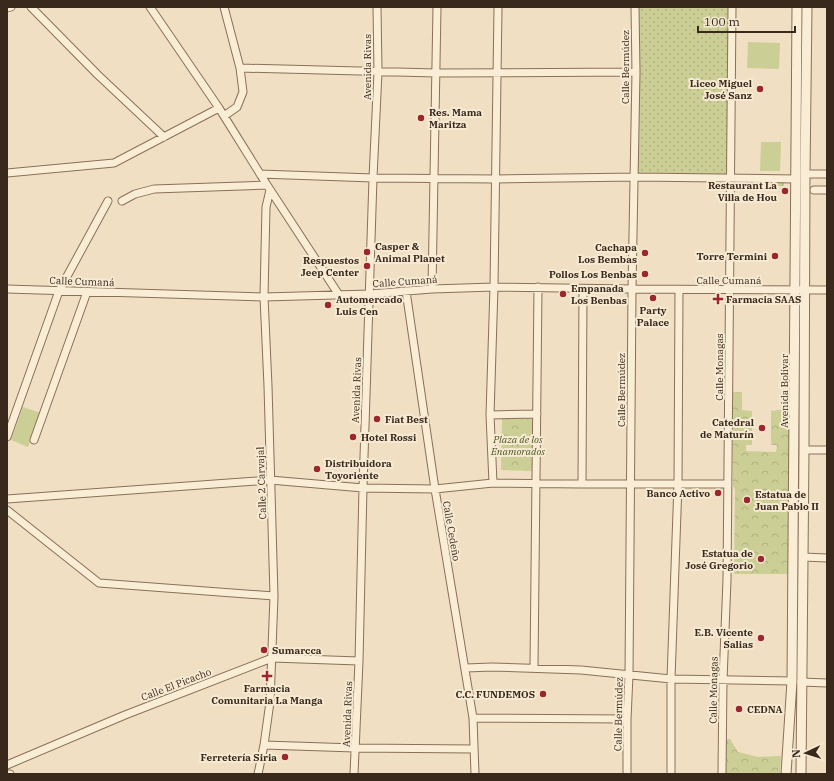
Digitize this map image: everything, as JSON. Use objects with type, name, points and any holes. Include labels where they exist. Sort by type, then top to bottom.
[{"type":"street","points":[[7,8],[11,7]]},
{"type":"street","points":[[31,7],[98,76],[164,137]]},
{"type":"street","points":[[150,7],[219,108],[268,188],[339,295]]},
{"type":"street","points":[[224,7],[240,68],[243,92],[237,107],[224,116]]},
{"type":"street","name":"Avenida Rivas","points":[[354,774],[359,661],[373,178],[378,72],[377,7]]},
{"type":"street","points":[[432,289],[437,7]]},
{"type":"street","points":[[493,483],[490,415],[494,287],[498,7]]},
{"type":"street","name":"Calle Bermúdez","points":[[627,774],[632,290],[635,177],[635,7]]},
{"type":"street","name":"Calle Monagas","points":[[722,774],[723,680],[727,580],[732,7]]},
{"type":"street","name":"Avenida Bolívar","points":[[786,774],[796,681],[803,557],[804,450],[796,178],[797,7]]},
{"type":"street","name":"Avenida Bolívar","points":[[801,774],[796,681],[800,290],[805,174],[807,7]]},
{"type":"street","points":[[240,68],[436,73],[636,72]]},
{"type":"street","points":[[7,173],[114,163],[219,108]]},
{"type":"street","points":[[260,174],[373,178],[496,179],[635,177],[730,179],[796,178]]},
{"type":"street","points":[[805,174],[827,174]]},
{"type":"street","points":[[122,201],[135,194],[154,189],[268,188]]},
{"type":"street","name":"Calle 2 Carvajal","points":[[258,774],[270,702],[274,596],[264,297],[266,207],[268,188]]},
{"type":"street","points":[[814,190],[827,190]]},
{"type":"street","points":[[7,437],[59,291],[108,201]]},
{"type":"street","name":"Calle Cumaná","points":[[7,289],[264,297],[370,294],[432,289],[494,287],[632,290],[827,290]]},
{"type":"street","points":[[534,668],[538,287]]},
{"type":"street","points":[[582,484],[583,289]]},
{"type":"street","points":[[671,774],[672,680],[678,484],[679,290]]},
{"type":"street","name":"Calle Cedeño","points":[[406,291],[435,489],[466,668],[473,718],[475,774]]},
{"type":"street","points":[[34,440],[87,292]]},
{"type":"street","points":[[490,415],[537,414]]},
{"type":"street","points":[[804,450],[827,450]]},
{"type":"street","points":[[7,499],[270,480],[363,488],[435,489],[493,483],[728,484]]},
{"type":"street","points":[[7,510],[99,582],[274,596]]},
{"type":"street","points":[[803,557],[827,558]]},
{"type":"street","name":"Calle El Picacho","points":[[7,765],[125,715],[272,658],[359,661]]},
{"type":"street","points":[[466,668],[581,670],[672,680],[796,681],[827,683]]},
{"type":"street","points":[[473,718],[627,719]]},
{"type":"street","points":[[264,745],[355,748],[474,749]]},
{"type":"green space","points":[[636,7],[732,7],[730,179],[635,177]]},
{"type":"green space","points":[[748,42],[780,43],[779,69],[747,68]]},
{"type":"green space","points":[[761,142],[781,142],[780,171],[760,171]]},
{"type":"green space","points":[[730,179],[784,179],[784,186],[730,187]]},
{"type":"green space","points":[[733,392],[742,392],[742,410],[752,411],[752,445],[746,445],[746,451],[776,452],[777,445],[771,445],[771,411],[781,410],[782,393],[792,392],[789,574],[734,574],[735,490],[733,486]]},
{"type":"green space","points":[[23,407],[41,413],[28,447],[11,440]]},
{"type":"green space","name":"Plaza de los Enamorados","points":[[502,418],[535,419],[534,471],[501,470]]},
{"type":"green space","points":[[726,739],[730,739],[738,752],[758,757],[781,756],[780,774],[726,774]]},
{"type":"place","name":"Liceo Miguel José Sanz","points":[[760,89]]},
{"type":"place","name":"Res. Mama Maritza","points":[[421,118]]},
{"type":"place","name":"Restaurant La Villa de Hou","points":[[785,191]]},
{"type":"place","name":"Casper & Animal Planet","points":[[367,252]]},
{"type":"place","name":"Cachapa Los Bembas","points":[[645,253]]},
{"type":"place","name":"Torre Termini","points":[[775,256]]},
{"type":"place","name":"Respuestos Jeep Center","points":[[367,266]]},
{"type":"place","name":"Pollos Los Benbas","points":[[645,274]]},
{"type":"place","name":"Empanada Los Benbas","points":[[563,294]]},
{"type":"place","name":"Party Palace","points":[[653,298]]},
{"type":"place","name":"Farmacia SAAS","points":[[718,299]]},
{"type":"place","name":"Automercado Luis Cen","points":[[328,305]]},
{"type":"place","name":"Fiat Best","points":[[377,419]]},
{"type":"place","name":"Catedral de Maturín","points":[[762,428]]},
{"type":"place","name":"Hotel Rossi","points":[[353,437]]},
{"type":"place","name":"Distribuidora Toyoriente","points":[[317,469]]},
{"type":"place","name":"Banco Activo","points":[[718,493]]},
{"type":"place","name":"Estatua de Juan Pablo II","points":[[747,500]]},
{"type":"place","name":"Estatua de José Gregorio","points":[[761,559]]},
{"type":"place","name":"E.B. Vicente Salias","points":[[761,638]]},
{"type":"place","name":"Sumarcca","points":[[264,650]]},
{"type":"place","name":"Farmacia Comunitaria La Manga","points":[[267,676]]},
{"type":"place","name":"C.C. FUNDEMOS","points":[[543,694]]},
{"type":"place","name":"CEDNA","points":[[739,709]]},
{"type":"place","name":"Ferretería Siria","points":[[285,757]]}]
